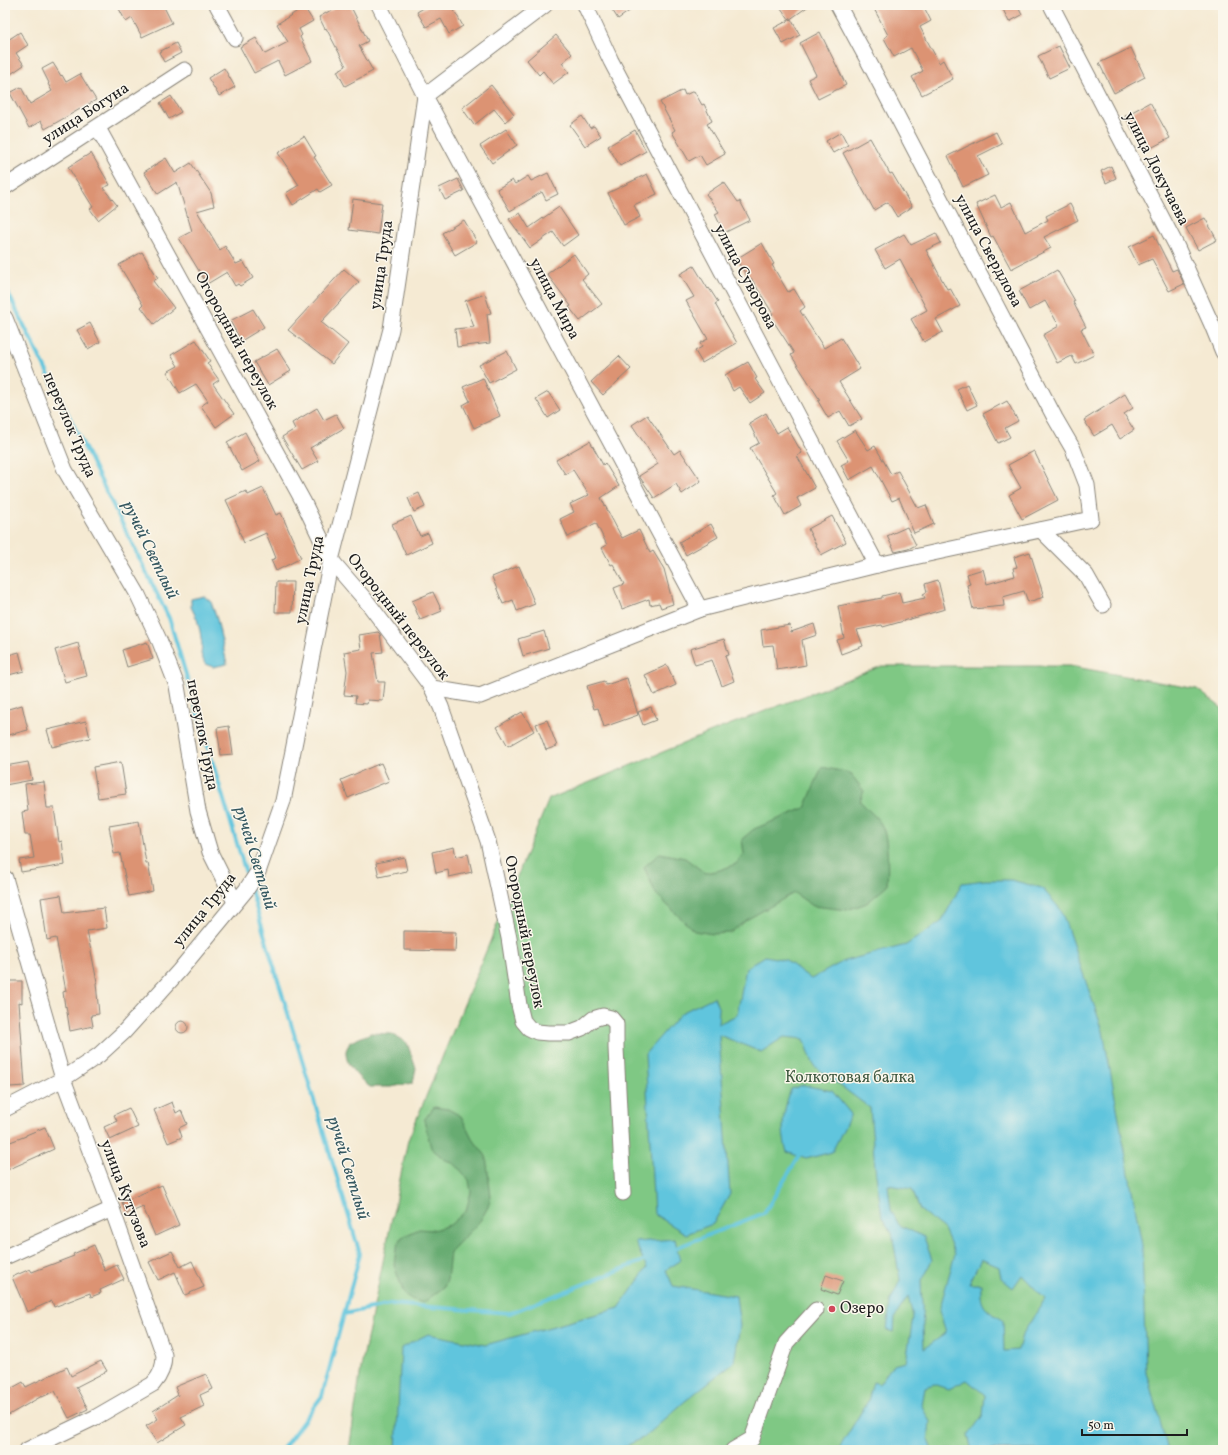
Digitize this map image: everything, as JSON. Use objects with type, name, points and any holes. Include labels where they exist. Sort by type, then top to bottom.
[{"type":"street","points":[[217,5],[235,38]]},
{"type":"street","name":"улица Мира","points":[[379,5],[425,96],[700,609]]},
{"type":"street","points":[[425,96],[545,5]]},
{"type":"street","name":"улица Суворова","points":[[585,5],[622,82],[877,565]]},
{"type":"street","name":"улица Свердлова","points":[[838,5],[1055,418],[1073,449],[1087,485],[1091,519],[1041,530]]},
{"type":"street","name":"улица Докучаева","points":[[1051,5],[1176,245],[1223,352]]},
{"type":"street","name":"улица Богуна","points":[[5,187],[186,70]]},
{"type":"street","name":"улица Труда","points":[[5,1109],[62,1079],[99,1055],[124,1032],[179,971],[256,876],[284,801],[332,560],[390,328],[425,96]]},
{"type":"street","name":"Огородный переулок","points":[[98,128],[303,501],[332,560],[368,603],[432,688],[448,727],[488,841],[509,938],[519,1005],[523,1021],[529,1028],[537,1032],[548,1033],[569,1033],[582,1028],[593,1019],[603,1016],[611,1018],[616,1024],[616,1056],[623,1193]]},
{"type":"street","name":"переулок Труда","points":[[5,318],[65,470],[137,593],[160,642],[177,686],[200,818],[210,852],[235,902]]},
{"type":"street","points":[[432,688],[480,696],[700,609],[877,565],[1041,530],[1086,575],[1103,605]]},
{"type":"street","name":"улица Кутузова","points":[[5,878],[62,1079],[162,1344],[164,1355],[164,1366],[160,1376],[153,1384],[143,1391],[96,1417],[27,1450]]},
{"type":"street","points":[[5,1257],[112,1209]]},
{"type":"street","points":[[733,1450],[752,1439],[786,1343],[816,1310]]},
{"type":"green space","name":"Колкотовая балка","points":[[882,666],[1070,666],[1197,689],[1223,709],[1223,1450],[349,1450],[361,1368],[408,1140],[549,799],[721,728]]},
{"type":"green space","points":[[822,767],[850,773],[864,791],[860,801],[877,818],[884,830],[888,872],[887,886],[867,903],[847,910],[813,906],[794,893],[748,919],[730,933],[713,934],[694,931],[656,894],[644,867],[660,853],[685,858],[705,873],[720,870],[736,864],[744,854],[742,839],[754,829],[805,808]]},
{"type":"green space","points":[[371,1033],[392,1034],[407,1043],[416,1068],[413,1083],[391,1087],[370,1087],[354,1072],[346,1057],[346,1049],[350,1042]]},
{"type":"green space","points":[[434,1107],[448,1109],[461,1116],[472,1138],[486,1156],[491,1197],[488,1207],[480,1221],[450,1252],[447,1280],[444,1287],[423,1303],[411,1299],[404,1294],[394,1265],[396,1249],[402,1237],[419,1229],[433,1230],[450,1225],[466,1211],[471,1192],[469,1180],[456,1165],[444,1159],[431,1148],[424,1120]]},
{"type":"water","points":[[204,596],[211,602],[217,619],[227,664],[213,667],[205,664],[201,654],[202,645],[200,631],[197,619],[191,607],[191,599]]},
{"type":"water","points":[[985,880],[1011,880],[1042,888],[1061,910],[1103,1031],[1142,1245],[1146,1372],[1168,1450],[972,1450],[968,1436],[983,1415],[985,1395],[967,1380],[949,1389],[934,1384],[925,1387],[922,1406],[930,1422],[928,1440],[932,1450],[838,1450],[868,1401],[873,1382],[879,1384],[893,1365],[906,1362],[913,1317],[908,1296],[895,1317],[894,1332],[887,1330],[890,1302],[900,1280],[892,1233],[882,1218],[875,1167],[870,1108],[814,1066],[804,1039],[784,1037],[761,1052],[719,1035],[730,1194],[713,1224],[686,1234],[654,1214],[645,1054],[681,1013],[714,997],[719,1010],[718,1024],[737,1015],[746,968],[765,956],[786,960],[811,979],[844,961],[906,945],[941,922],[962,883]],"holes":[[[888,1185],[912,1189],[920,1210],[944,1229],[955,1254],[939,1311],[946,1333],[924,1349],[921,1281],[932,1260],[924,1237],[899,1225],[891,1210]],[[981,1259],[999,1267],[1001,1278],[1013,1288],[1022,1275],[1045,1299],[1022,1335],[1018,1350],[1004,1351],[1003,1320],[991,1313],[984,1306],[981,1298],[981,1284],[969,1284]]]},
{"type":"water","points":[[803,1085],[832,1091],[851,1114],[832,1152],[806,1159],[787,1152],[783,1128],[784,1113],[791,1089]]},
{"type":"water","points":[[675,1239],[680,1261],[666,1270],[673,1286],[736,1296],[740,1326],[734,1362],[684,1402],[646,1436],[618,1450],[396,1450],[401,1348],[428,1334],[485,1345],[619,1308],[647,1268],[635,1242]]},
{"type":"building","points":[[117,5],[163,5],[172,23],[142,37],[132,18],[126,22]]},
{"type":"building","points":[[340,5],[350,5],[368,41],[359,46],[373,71],[345,86],[337,71],[346,66],[319,17]]},
{"type":"building","points":[[429,5],[451,5],[463,26],[449,34],[441,19],[426,27],[417,12]]},
{"type":"building","points":[[609,5],[638,5],[618,19]]},
{"type":"building","points":[[779,5],[810,5],[789,20]]},
{"type":"building","points":[[872,5],[923,5],[931,21],[920,27],[939,63],[943,60],[953,79],[922,95],[912,77],[923,71],[911,48],[894,57],[884,38],[888,35]]},
{"type":"building","points":[[1001,5],[1017,5],[1022,15],[1009,22]]},
{"type":"building","points":[[304,7],[313,21],[299,29],[302,35],[300,37],[312,61],[285,75],[278,61],[254,73],[240,47],[256,38],[265,54],[288,42],[277,24]]},
{"type":"building","points":[[791,19],[800,35],[783,44],[774,28]]},
{"type":"building","points":[[20,32],[28,45],[16,53],[24,65],[5,78],[5,36],[8,40]]},
{"type":"building","points":[[820,32],[846,85],[818,99],[808,79],[816,75],[800,43]]},
{"type":"building","points":[[556,35],[572,54],[562,63],[569,72],[553,84],[543,71],[539,75],[527,60]]},
{"type":"building","points":[[176,43],[181,53],[164,62],[159,52]]},
{"type":"building","points":[[1059,46],[1070,68],[1049,78],[1038,56]]},
{"type":"building","points":[[1131,48],[1145,77],[1114,93],[1099,63]]},
{"type":"building","points":[[53,63],[66,82],[80,74],[96,100],[45,129],[41,121],[29,128],[10,93],[21,87],[30,104],[52,91],[42,69]]},
{"type":"building","points":[[224,68],[235,87],[219,96],[208,78]]},
{"type":"building","points":[[491,85],[514,114],[505,122],[494,109],[474,125],[462,108]]},
{"type":"building","points":[[683,90],[685,95],[694,91],[702,105],[704,104],[712,121],[707,124],[725,154],[706,165],[700,155],[689,161],[672,132],[675,130],[660,102]]},
{"type":"building","points":[[171,96],[181,112],[169,119],[160,103]]},
{"type":"building","points":[[1150,102],[1170,138],[1149,149],[1140,132],[1135,135],[1125,116]]},
{"type":"building","points":[[582,116],[590,128],[594,126],[601,136],[585,146],[570,125]]},
{"type":"building","points":[[506,129],[517,145],[492,163],[480,146]]},
{"type":"building","points":[[635,130],[646,151],[620,166],[608,146]]},
{"type":"building","points":[[841,132],[848,145],[833,153],[826,141]]},
{"type":"building","points":[[996,132],[1002,144],[978,156],[988,175],[963,187],[948,156]]},
{"type":"building","points":[[304,136],[316,156],[314,157],[332,185],[320,192],[318,189],[293,205],[286,193],[299,185],[278,153]]},
{"type":"building","points":[[870,138],[890,174],[892,173],[912,207],[897,217],[888,202],[874,210],[843,153]]},
{"type":"building","points":[[91,153],[110,185],[103,188],[117,205],[98,220],[90,209],[93,207],[68,167]]},
{"type":"building","points":[[166,158],[175,173],[191,163],[211,193],[214,206],[197,211],[220,250],[225,246],[236,264],[243,261],[253,278],[240,286],[238,284],[235,286],[227,272],[207,284],[179,238],[192,231],[177,182],[158,194],[144,172]]},
{"type":"building","points":[[1111,166],[1116,178],[1106,183],[1101,171]]},
{"type":"building","points":[[548,173],[558,194],[546,200],[542,192],[510,211],[497,189],[512,180],[515,184],[528,176],[531,181]]},
{"type":"building","points":[[647,174],[657,194],[634,205],[640,217],[624,225],[608,193]]},
{"type":"building","points":[[458,179],[464,191],[445,200],[439,188]]},
{"type":"building","points":[[724,182],[738,202],[740,201],[750,220],[724,233],[715,214],[719,212],[706,194]]},
{"type":"building","points":[[995,195],[1001,207],[1011,202],[1025,232],[1048,220],[1046,216],[1070,204],[1078,220],[1044,237],[1051,248],[1011,269],[993,236],[991,237],[976,204]]},
{"type":"building","points":[[353,199],[382,203],[378,234],[349,230]]},
{"type":"building","points":[[559,207],[578,235],[563,246],[553,232],[530,248],[509,219],[520,213],[529,228]]},
{"type":"building","points":[[1205,218],[1217,240],[1198,250],[1186,228]]},
{"type":"building","points":[[464,220],[477,242],[455,255],[442,233]]},
{"type":"building","points":[[936,233],[941,243],[926,250],[947,289],[950,288],[960,306],[936,319],[943,332],[924,342],[911,319],[927,310],[900,259],[885,268],[875,250],[904,234],[911,245]]},
{"type":"building","points":[[1154,235],[1172,271],[1177,269],[1184,284],[1169,291],[1152,259],[1138,265],[1129,247]]},
{"type":"building","points":[[762,243],[774,264],[772,265],[788,292],[794,289],[805,307],[800,311],[824,348],[841,338],[860,369],[839,382],[862,419],[849,426],[840,411],[828,418],[818,401],[820,400],[791,355],[794,353],[770,316],[773,314],[751,278],[749,279],[736,259]]},
{"type":"building","points":[[142,252],[158,278],[153,281],[174,308],[154,324],[141,307],[143,305],[119,265]]},
{"type":"building","points":[[574,254],[588,274],[582,279],[602,304],[580,321],[569,307],[571,306],[547,274]]},
{"type":"building","points":[[694,266],[718,302],[715,304],[737,343],[702,363],[695,351],[702,347],[700,343],[708,339],[686,301],[694,297],[680,274]]},
{"type":"building","points":[[344,269],[359,282],[321,322],[348,344],[332,364],[288,330]]},
{"type":"building","points":[[1057,270],[1075,301],[1073,302],[1086,327],[1081,329],[1094,355],[1076,364],[1072,356],[1057,363],[1043,335],[1059,326],[1045,301],[1029,310],[1019,291]]},
{"type":"building","points":[[485,294],[491,313],[487,314],[490,343],[457,347],[455,329],[474,327],[465,301]]},
{"type":"building","points":[[253,309],[264,327],[241,341],[230,321]]},
{"type":"building","points":[[90,323],[100,342],[88,349],[77,330]]},
{"type":"building","points":[[196,340],[210,361],[207,363],[219,380],[213,384],[234,414],[216,427],[201,406],[208,401],[196,384],[180,393],[167,372],[178,366],[171,355]]},
{"type":"building","points":[[277,349],[291,371],[268,385],[254,362]]},
{"type":"building","points":[[507,351],[516,369],[489,383],[479,365]]},
{"type":"building","points":[[619,356],[631,369],[603,395],[591,382]]},
{"type":"building","points":[[748,362],[757,378],[755,379],[765,393],[750,403],[739,387],[733,391],[725,375]]},
{"type":"building","points":[[483,378],[500,416],[474,428],[463,405],[470,401],[463,387]]},
{"type":"building","points":[[967,384],[977,405],[967,410],[957,389]]},
{"type":"building","points":[[548,392],[560,410],[548,418],[536,399]]},
{"type":"building","points":[[1125,394],[1133,408],[1124,414],[1134,430],[1120,439],[1112,425],[1094,436],[1084,420]]},
{"type":"building","points":[[1007,401],[1018,421],[1005,428],[1010,437],[998,443],[983,414]]},
{"type":"building","points":[[317,408],[324,420],[336,414],[344,428],[310,448],[318,461],[302,470],[282,437],[295,429],[292,423]]},
{"type":"building","points":[[766,413],[777,433],[787,427],[802,453],[797,456],[815,488],[797,498],[801,506],[785,515],[774,495],[777,493],[750,448],[759,443],[749,423]]},
{"type":"building","points":[[647,415],[674,454],[680,450],[701,481],[682,494],[676,484],[654,498],[639,476],[658,464],[632,425]]},
{"type":"building","points":[[855,430],[868,450],[875,446],[891,474],[898,471],[918,508],[926,505],[934,524],[914,533],[899,498],[892,501],[873,466],[849,480],[841,465],[849,461],[837,441]]},
{"type":"building","points":[[245,432],[260,461],[242,471],[227,442]]},
{"type":"building","points":[[590,441],[603,465],[605,463],[619,486],[601,498],[622,538],[639,530],[650,553],[653,551],[664,569],[673,604],[661,608],[659,603],[650,605],[649,599],[622,609],[614,588],[624,584],[602,548],[607,545],[596,523],[568,537],[560,519],[574,512],[570,504],[589,495],[573,470],[565,474],[556,460]]},
{"type":"building","points":[[1034,451],[1058,500],[1022,519],[1009,495],[1021,488],[1008,465]]},
{"type":"building","points":[[263,488],[276,515],[281,513],[301,558],[276,571],[271,560],[276,558],[266,533],[244,543],[239,531],[240,530],[226,500],[246,491],[248,495]]},
{"type":"building","points":[[419,493],[425,507],[414,512],[408,498]]},
{"type":"building","points":[[411,516],[420,536],[428,533],[432,543],[406,555],[392,524]]},
{"type":"building","points":[[832,516],[846,542],[821,555],[808,529]]},
{"type":"building","points":[[711,524],[718,537],[686,555],[679,542]]},
{"type":"building","points":[[907,527],[916,545],[908,549],[895,552],[887,536]]},
{"type":"building","points":[[1030,552],[1044,597],[1028,602],[1024,591],[1003,597],[1004,606],[973,609],[967,585],[970,584],[967,574],[983,569],[987,584],[1015,576],[1013,568],[1017,567],[1014,557]]},
{"type":"building","points":[[519,566],[535,604],[517,611],[513,600],[503,604],[492,577]]},
{"type":"building","points":[[938,580],[945,609],[883,627],[882,625],[857,630],[863,646],[841,654],[837,640],[844,638],[838,606],[882,598],[882,596],[899,592],[902,603],[925,598],[923,594],[927,592],[925,584]]},
{"type":"building","points":[[276,582],[293,582],[292,612],[275,612]]},
{"type":"building","points":[[433,592],[442,611],[420,620],[412,601]]},
{"type":"building","points":[[814,624],[817,635],[802,640],[806,665],[777,670],[773,645],[763,646],[761,630],[790,625],[791,632]]},
{"type":"building","points":[[544,631],[549,648],[523,656],[518,639]]},
{"type":"building","points":[[378,632],[380,634],[383,652],[373,653],[378,682],[385,682],[383,701],[368,700],[367,704],[355,703],[356,696],[344,695],[347,671],[344,652],[361,649],[359,635]]},
{"type":"building","points":[[724,639],[729,655],[725,656],[734,681],[722,686],[712,660],[695,665],[690,649]]},
{"type":"building","points":[[147,642],[153,659],[127,667],[122,650]]},
{"type":"building","points":[[78,643],[87,676],[65,682],[55,650]]},
{"type":"building","points":[[19,652],[24,671],[5,676],[5,656]]},
{"type":"building","points":[[667,665],[676,685],[654,695],[645,675]]},
{"type":"building","points":[[627,678],[638,715],[604,727],[598,708],[594,709],[587,686],[604,681],[606,685]]},
{"type":"building","points":[[22,705],[28,730],[5,736],[5,710]]},
{"type":"building","points":[[651,707],[656,720],[643,725],[638,712]]},
{"type":"building","points":[[522,712],[534,731],[508,746],[497,727]]},
{"type":"building","points":[[547,720],[557,746],[546,750],[536,724]]},
{"type":"building","points":[[86,721],[90,738],[52,747],[47,730]]},
{"type":"building","points":[[229,726],[233,754],[221,755],[217,728]]},
{"type":"building","points":[[28,762],[32,780],[5,785],[5,766]]},
{"type":"building","points":[[121,762],[126,794],[98,798],[93,767]]},
{"type":"building","points":[[381,763],[389,781],[348,798],[341,780]]},
{"type":"building","points":[[44,782],[47,808],[54,808],[59,842],[62,841],[65,865],[21,872],[19,860],[34,858],[30,835],[25,835],[22,812],[28,811],[25,784]]},
{"type":"building","points":[[139,821],[146,863],[148,863],[153,891],[129,896],[120,853],[114,854],[109,826]]},
{"type":"building","points":[[454,847],[456,857],[468,854],[472,872],[449,877],[448,870],[436,873],[432,852]]},
{"type":"building","points":[[404,857],[407,871],[379,877],[376,863]]},
{"type":"building","points":[[61,895],[64,913],[104,908],[107,928],[87,931],[97,982],[99,1014],[91,1015],[93,1026],[70,1031],[63,992],[66,991],[56,938],[47,940],[41,898]]},
{"type":"building","points":[[404,931],[456,932],[455,951],[404,950]]},
{"type":"building","points":[[5,981],[22,981],[22,1003],[19,1002],[25,1086],[10,1087],[8,1059],[5,1059]]},
{"type":"building","points":[[184,1021],[187,1022],[187,1032],[180,1033],[177,1032],[176,1025],[177,1022]]},
{"type":"building","points":[[172,1102],[176,1113],[181,1110],[187,1124],[179,1128],[182,1137],[168,1143],[154,1110]]},
{"type":"building","points":[[129,1108],[138,1127],[110,1140],[104,1127],[117,1121],[114,1115]]},
{"type":"building","points":[[45,1127],[54,1149],[5,1171],[5,1144]]},
{"type":"building","points":[[162,1185],[179,1225],[155,1236],[143,1207],[127,1214],[122,1202]]},
{"type":"building","points":[[94,1245],[105,1271],[117,1265],[124,1279],[100,1290],[101,1293],[91,1297],[90,1293],[54,1307],[52,1301],[27,1312],[12,1277],[30,1269],[32,1272],[74,1256],[73,1254]]},
{"type":"building","points":[[172,1251],[180,1267],[192,1261],[204,1287],[185,1295],[175,1272],[158,1280],[149,1262]]},
{"type":"building","points":[[826,1275],[843,1281],[837,1295],[821,1289]]},
{"type":"building","points":[[101,1361],[107,1371],[76,1387],[88,1409],[69,1418],[55,1391],[42,1396],[5,1417],[5,1392],[23,1382],[26,1387],[67,1367],[71,1376]]},
{"type":"building","points":[[206,1374],[213,1389],[200,1395],[204,1406],[181,1417],[186,1425],[157,1443],[146,1426],[158,1419],[153,1411],[178,1395],[175,1387]]},
{"type":"waterway","name":"ручей Светлый","points":[[5,287],[169,618],[248,880]]},
{"type":"waterway","name":"ручей Светлый","points":[[251,890],[360,1254],[322,1396],[282,1450]]},
{"type":"waterway","points":[[673,1249],[764,1213],[801,1153]]},
{"type":"waterway","points":[[344,1314],[390,1304],[510,1313],[648,1259]]},
{"type":"place","name":"Озеро","points":[[832,1309]]}]
